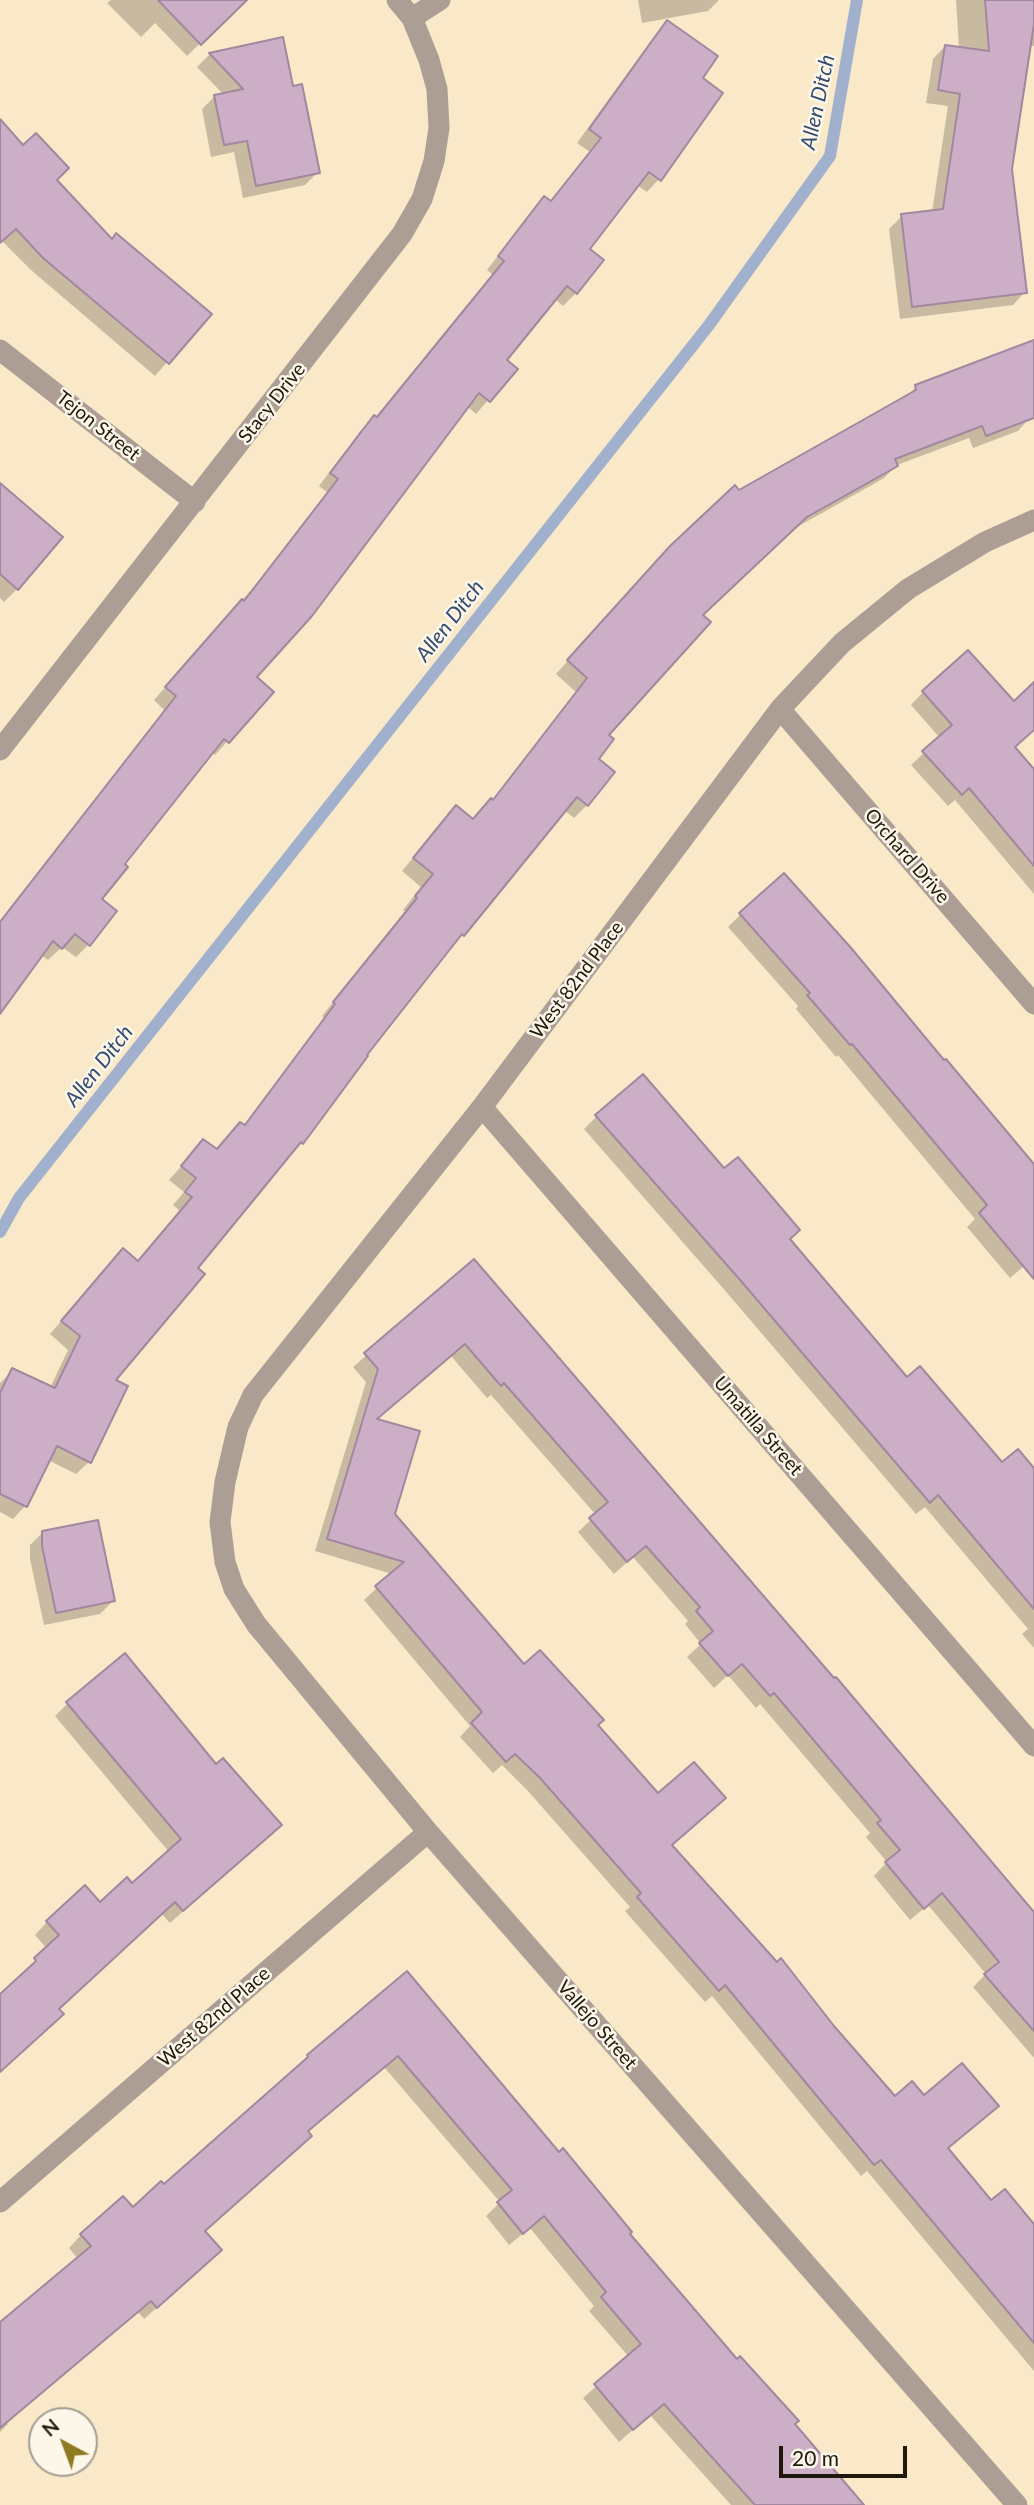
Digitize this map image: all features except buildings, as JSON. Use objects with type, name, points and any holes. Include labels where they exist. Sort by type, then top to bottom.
[{"type":"street","name":"Stacy Drive","points":[[0,750],[402,234],[422,199],[434,161],[439,128],[437,89],[412,18],[397,0]]},
{"type":"street","points":[[412,18],[440,0]]},
{"type":"street","name":"Tejon Street","points":[[0,350],[195,502]]},
{"type":"street","name":"West 82nd Place","points":[[220,1522],[225,1482],[238,1427],[253,1395],[482,1107],[780,709],[842,643],[908,589],[985,542],[1034,520]]},
{"type":"street","name":"Orchard Drive","points":[[780,709],[1034,1004]]},
{"type":"street","name":"Umatilla Street","points":[[482,1107],[1034,1746]]},
{"type":"street","name":"Vallejo Street","points":[[220,1522],[225,1563],[234,1589],[256,1624],[428,1832],[1017,2505]]},
{"type":"street","name":"West 82nd Place","points":[[0,2202],[428,1832]]},
{"type":"waterway","name":"Allen Ditch","points":[[0,1232],[19,1198],[709,325],[830,156],[857,0]]}]
